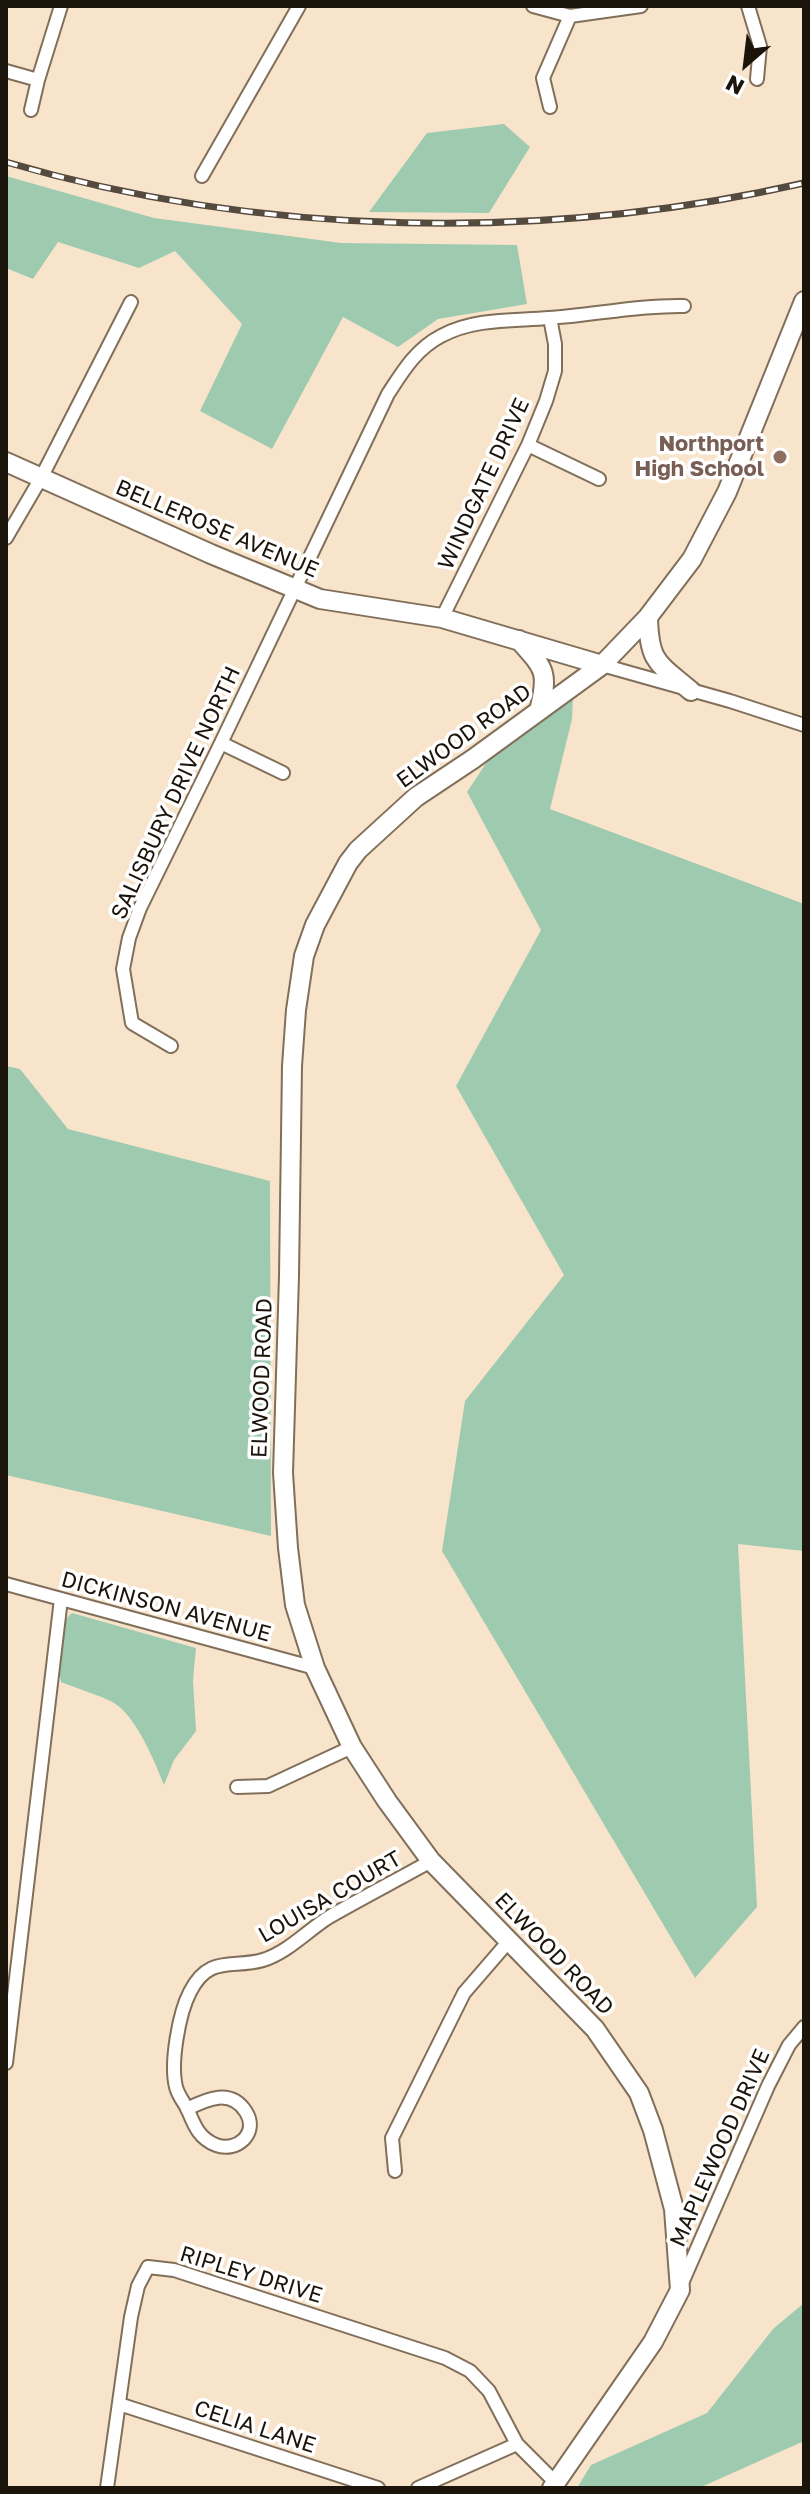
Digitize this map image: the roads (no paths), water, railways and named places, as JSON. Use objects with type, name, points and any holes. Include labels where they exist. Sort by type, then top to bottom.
[{"type":"main road","name":"ELWOOD ROAD","points":[[680,2290],[674,2209],[653,2130],[639,2093],[595,2029],[431,1861],[387,1801],[352,1747],[315,1668],[295,1605],[283,1473],[292,1066],[304,956],[326,902],[348,863],[416,797],[602,665],[648,617],[692,559],[727,492],[804,301]]},
{"type":"main road","name":"BELLEROSE AVENUE","points":[[6,462],[295,590],[344,604],[442,618],[602,665]]},
{"type":"main road","points":[[648,617],[649,644],[658,663],[691,691]]},
{"type":"main road","points":[[519,640],[541,666],[545,686],[539,711]]},
{"type":"main road","points":[[554,2485],[653,2342],[680,2290]]},
{"type":"street","points":[[31,110],[61,6]]},
{"type":"street","points":[[202,176],[299,6]]},
{"type":"street","points":[[533,6],[570,16],[638,6]]},
{"type":"street","points":[[748,6],[760,46],[757,79]]},
{"type":"street","points":[[550,107],[543,78],[570,16]]},
{"type":"street","points":[[6,71],[38,80]]},
{"type":"street","points":[[6,538],[41,478],[131,302]]},
{"type":"street","name":"SALISBURY DRIVE NORTH","points":[[171,1046],[132,1023],[123,969],[129,938],[140,908],[388,394],[420,350],[461,327],[651,305],[684,306]]},
{"type":"street","name":"WINDGATE DRIVE","points":[[442,618],[528,445],[555,371],[555,344],[550,318]]},
{"type":"street","points":[[528,445],[599,479]]},
{"type":"street","points":[[602,665],[804,725]]},
{"type":"street","points":[[221,743],[283,773]]},
{"type":"street","name":"DICKINSON AVENUE","points":[[6,1584],[315,1668]]},
{"type":"street","points":[[6,2063],[61,1599]]},
{"type":"street","points":[[237,1787],[268,1786],[352,1747]]},
{"type":"street","name":"LOUISA COURT","points":[[187,2109],[217,2097],[233,2099],[246,2111],[249,2131],[241,2143],[232,2147],[216,2145],[197,2131],[177,2092],[173,2069],[183,2009],[191,1989],[205,1972],[223,1963],[261,1960],[281,1952],[330,1917],[431,1861]]},
{"type":"street","points":[[395,2171],[392,2138],[464,1993],[508,1942]]},
{"type":"street","name":"MAPLEWOOD DRIVE","points":[[680,2290],[768,2086],[789,2045],[804,2027]]},
{"type":"street","name":"RIPLEY DRIVE","points":[[107,2488],[131,2317],[138,2286],[148,2267],[174,2270],[445,2358],[470,2371],[489,2391],[517,2444],[554,2485]]},
{"type":"street","name":"CELIA LANE","points":[[119,2404],[378,2488]]},
{"type":"street","points":[[418,2488],[517,2444]]},
{"type":"railway","points":[[6,162],[103,187],[202,205],[303,217],[404,223],[505,222],[606,215],[706,202],[804,183]]},
{"type":"place","name":"Northport High School","points":[[780,457]]}]
